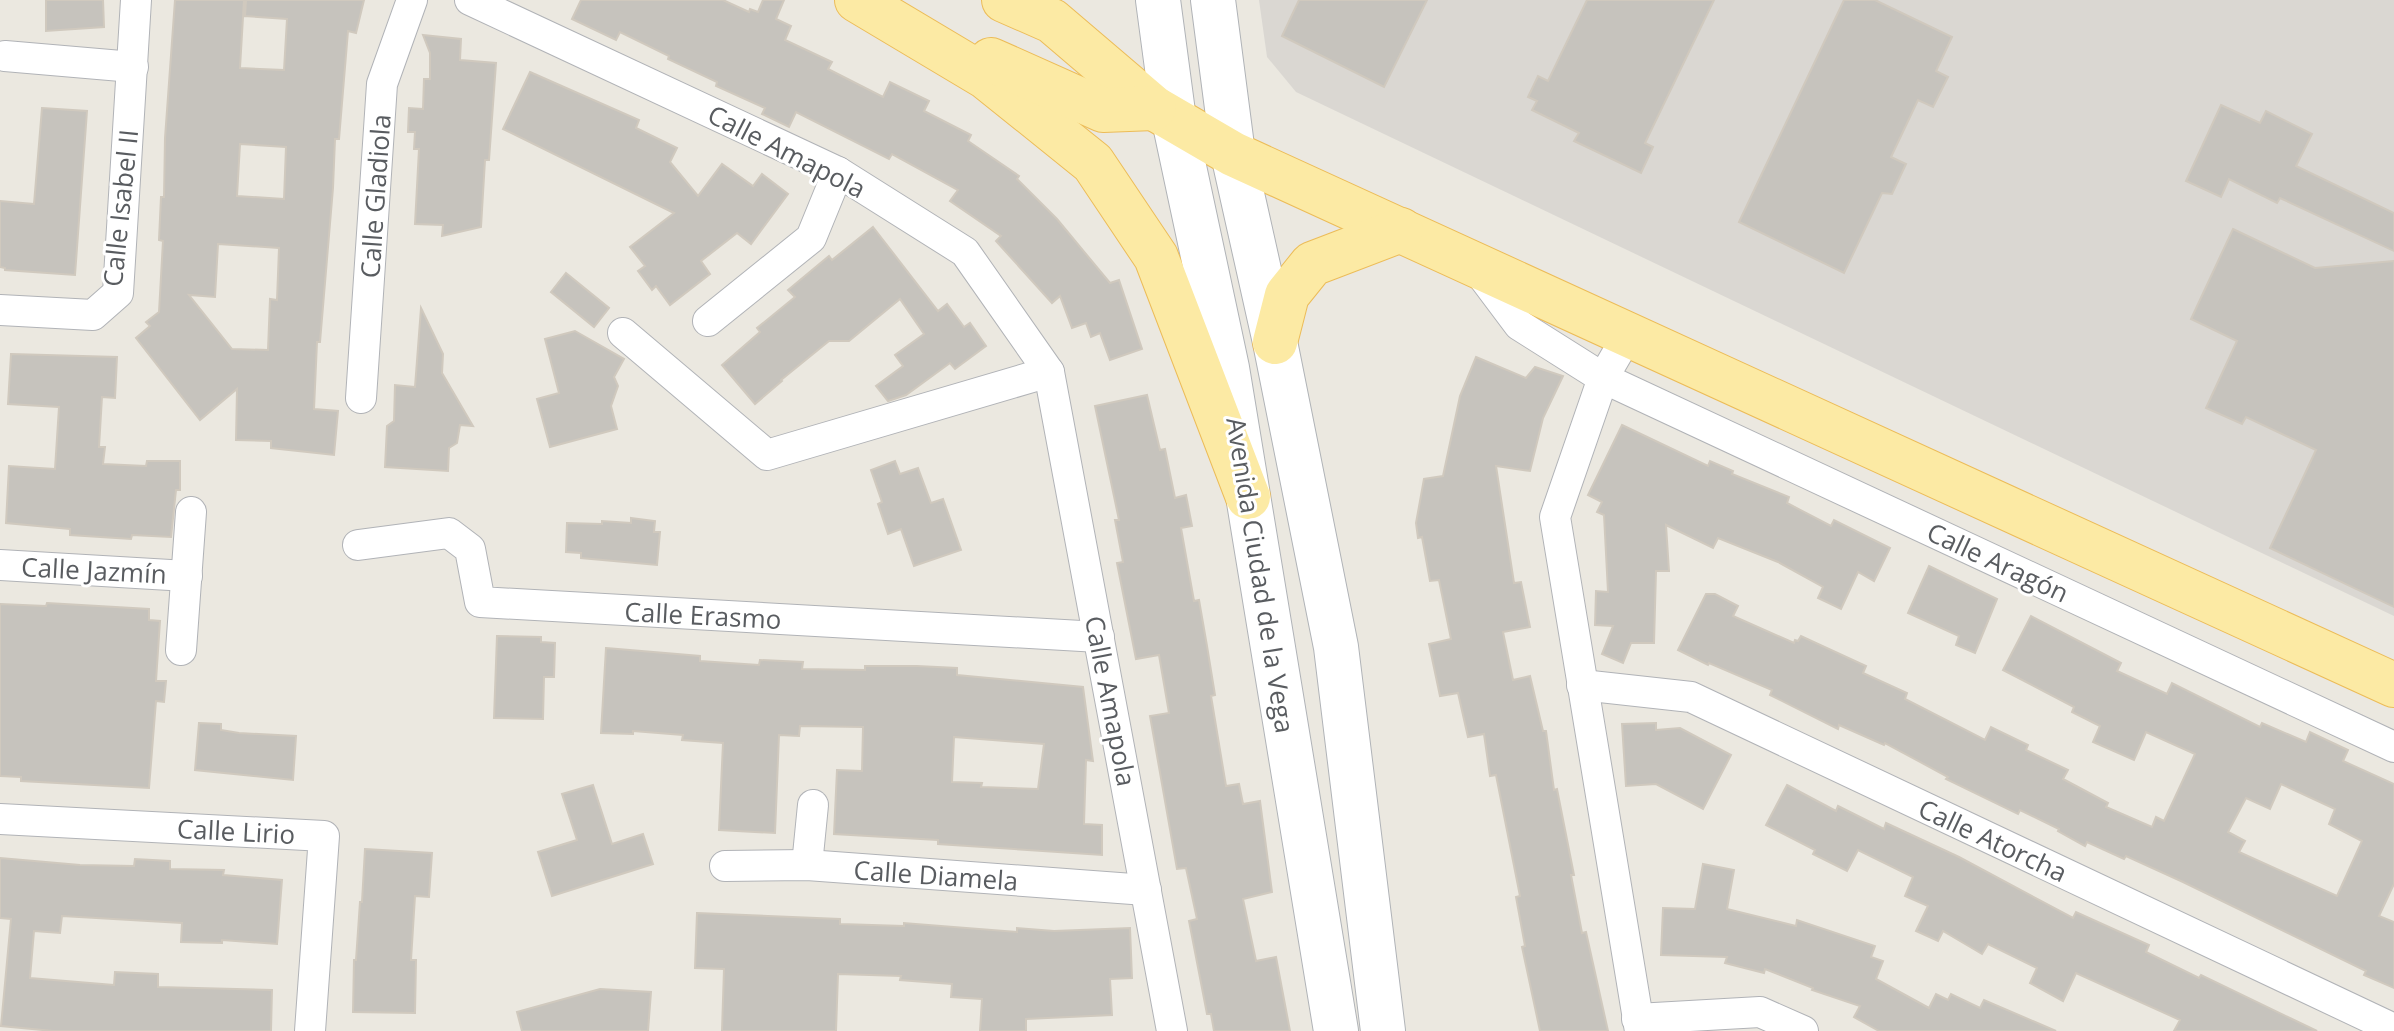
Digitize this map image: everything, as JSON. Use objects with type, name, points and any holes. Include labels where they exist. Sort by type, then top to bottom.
[{"type":"main road","points":[[858,0],[1103,110],[1164,114]]},
{"type":"main road","points":[[858,0],[986,77],[1093,163],[1156,257],[1248,497]]},
{"type":"main road","points":[[1004,0],[1052,21],[1164,114],[1233,154],[2394,685]]},
{"type":"main road","points":[[1275,342],[1287,295],[1312,264],[1401,230]]},
{"type":"street","name":"Calle Isabel II","points":[[0,310],[93,315],[118,293],[136,0]]},
{"type":"street","name":"Calle Gladiola","points":[[361,398],[382,84],[412,0]]},
{"type":"street","name":"Calle Amapola","points":[[470,0],[838,172],[965,252],[1049,372],[1172,1031]]},
{"type":"street","name":"Avenida Ciudad de la Vega","points":[[1158,0],[1164,114],[1227,368],[1336,1031]]},
{"type":"street","name":"Avenida Ciudad de la Vega","points":[[1213,0],[1233,154],[1275,342],[1336,647],[1383,1031]]},
{"type":"street","points":[[5,56],[133,67]]},
{"type":"street","points":[[708,321],[811,238],[838,172]]},
{"type":"street","name":"Calle Aragón","points":[[1475,266],[1519,325],[1603,378],[2394,747]]},
{"type":"street","points":[[623,333],[767,455],[1049,372]]},
{"type":"street","points":[[1628,335],[1603,378],[1555,517],[1638,1025],[1760,1012],[1803,1031]]},
{"type":"street","points":[[181,650],[191,512]]},
{"type":"street","name":"Calle Erasmo","points":[[358,545],[449,533],[470,549],[480,602],[1099,637]]},
{"type":"street","name":"Calle Jazmín","points":[[0,565],[187,576]]},
{"type":"street","name":"Calle Atorcha","points":[[1582,685],[1691,697],[2394,1029]]},
{"type":"street","points":[[807,865],[813,805]]},
{"type":"street","name":"Calle Lirio","points":[[0,819],[324,836],[310,1031]]},
{"type":"street","name":"Calle Diamela","points":[[725,866],[807,865],[1146,890]]},
{"type":"shaded area","points":[[1259,0],[2394,0],[2394,616],[1296,92],[1267,57]]},
{"type":"building","points":[[46,0],[103,0],[104,27],[46,31]]},
{"type":"building","points":[[175,0],[244,0],[240,68],[284,70],[287,19],[245,16],[246,0],[364,0],[356,33],[348,31],[339,139],[335,139],[320,342],[317,342],[314,409],[338,411],[334,455],[271,448],[271,441],[236,440],[237,389],[200,420],[136,338],[150,326],[146,322],[159,312],[163,241],[159,240],[161,197],[164,197]],"holes":[[[240,144],[286,147],[284,199],[237,196]],[[218,244],[279,248],[277,300],[270,299],[268,350],[232,349],[189,295],[215,297]]]},
{"type":"building","points":[[581,0],[723,0],[749,12],[750,9],[758,12],[763,0],[784,0],[776,19],[791,26],[785,40],[832,62],[828,69],[883,97],[890,82],[929,101],[924,111],[971,135],[968,141],[1019,176],[1017,179],[1057,219],[1110,283],[1119,280],[1142,349],[1110,360],[1100,333],[1091,337],[1086,323],[1072,328],[1060,296],[1052,303],[996,241],[1001,236],[950,201],[958,190],[892,154],[889,159],[796,112],[789,127],[762,114],[765,108],[716,86],[717,82],[668,59],[669,56],[620,32],[616,40],[572,19]]},
{"type":"building","points":[[1299,0],[1427,0],[1384,87],[1282,36]]},
{"type":"building","points":[[1587,0],[1714,0],[1645,143],[1653,147],[1641,173],[1574,141],[1579,133],[1532,110],[1537,101],[1528,97],[1538,76],[1548,81]]},
{"type":"building","points":[[1844,0],[1875,0],[1952,37],[1936,71],[1948,77],[1933,107],[1918,100],[1891,157],[1906,164],[1892,194],[1882,193],[1844,273],[1739,222]]},
{"type":"building","points":[[423,35],[461,39],[460,60],[496,63],[481,227],[442,236],[443,225],[415,224],[419,149],[414,149],[415,132],[408,132],[409,108],[423,109],[424,79],[430,79],[430,53]]},
{"type":"building","points":[[530,72],[639,120],[636,128],[677,148],[670,162],[698,196],[722,164],[753,186],[762,174],[788,194],[751,244],[737,233],[701,261],[710,274],[670,305],[656,286],[652,290],[638,271],[645,266],[630,247],[674,213],[503,129]]},
{"type":"building","points":[[2221,105],[2260,123],[2266,111],[2312,134],[2296,166],[2394,213],[2394,251],[2280,198],[2277,203],[2229,179],[2221,197],[2186,181]]},
{"type":"building","points":[[42,108],[87,111],[75,275],[5,270],[0,267],[0,201],[34,204]]},
{"type":"building","points":[[873,227],[938,311],[947,304],[964,327],[970,323],[986,346],[955,369],[950,363],[906,395],[888,401],[876,386],[903,366],[895,355],[924,334],[900,299],[849,341],[829,341],[755,404],[722,365],[760,332],[757,328],[795,297],[788,290],[829,256],[832,260]]},
{"type":"building","points":[[2233,229],[2315,268],[2394,261],[2394,607],[2270,548],[2316,450],[2246,417],[2242,424],[2206,408],[2237,341],[2191,319]]},
{"type":"building","points":[[566,273],[609,308],[594,327],[551,292]]},
{"type":"building","points":[[421,308],[443,354],[442,373],[473,426],[460,425],[457,443],[449,448],[448,471],[385,467],[387,426],[394,421],[395,385],[415,387]]},
{"type":"building","points":[[575,331],[624,359],[614,377],[618,386],[611,406],[617,429],[550,447],[537,399],[559,393],[545,339]]},
{"type":"building","points":[[11,354],[117,357],[115,398],[102,397],[99,447],[105,447],[103,464],[146,466],[147,461],[180,461],[180,490],[176,490],[171,537],[132,535],[131,539],[70,535],[70,529],[6,523],[9,466],[55,469],[59,407],[8,404]]},
{"type":"building","points":[[1476,357],[1526,378],[1535,367],[1563,376],[1543,418],[1530,471],[1496,466],[1514,583],[1521,582],[1530,627],[1503,632],[1513,680],[1530,676],[1543,731],[1546,731],[1554,790],[1557,789],[1574,875],[1571,875],[1582,933],[1586,932],[1608,1031],[1540,1031],[1522,947],[1525,946],[1516,897],[1520,896],[1496,775],[1490,776],[1484,734],[1468,737],[1458,693],[1440,696],[1429,644],[1451,639],[1439,580],[1430,581],[1422,537],[1418,538],[1416,523],[1424,479],[1443,476],[1460,396]]},
{"type":"building","points":[[1147,395],[1160,450],[1165,449],[1175,498],[1186,495],[1192,526],[1181,528],[1194,601],[1199,600],[1226,786],[1239,784],[1243,804],[1260,801],[1272,892],[1243,899],[1256,961],[1276,957],[1290,1031],[1214,1031],[1211,1014],[1207,1014],[1189,921],[1197,919],[1186,868],[1177,869],[1150,716],[1169,713],[1159,655],[1136,659],[1117,563],[1123,562],[1115,520],[1119,520],[1095,406]]},
{"type":"building","points":[[1622,425],[1708,466],[1710,461],[1733,471],[1732,474],[1789,497],[1787,503],[1831,526],[1834,520],[1890,548],[1874,581],[1858,572],[1841,609],[1818,598],[1823,587],[1778,562],[1718,538],[1713,548],[1666,525],[1669,571],[1656,571],[1654,643],[1631,643],[1623,663],[1602,654],[1613,626],[1595,625],[1596,591],[1608,592],[1604,515],[1597,512],[1602,502],[1588,495]]},
{"type":"building","points":[[895,461],[900,474],[918,468],[931,503],[943,499],[961,550],[914,566],[901,529],[888,534],[878,504],[882,502],[871,470]]},
{"type":"building","points":[[631,518],[655,521],[654,532],[660,532],[657,565],[581,558],[581,553],[566,552],[567,523],[631,523]]},
{"type":"building","points":[[1929,566],[1997,599],[1975,653],[1956,645],[1959,636],[1908,613]]},
{"type":"building","points":[[1706,594],[1715,594],[1738,606],[1733,616],[1794,643],[1801,636],[1866,666],[1863,673],[1907,693],[1905,699],[1985,740],[1991,727],[2028,745],[2026,750],[2068,770],[2063,779],[2108,803],[2106,807],[2152,827],[2156,817],[2164,821],[2195,754],[2146,732],[2134,760],[2093,742],[2100,726],[2072,712],[2074,707],[2003,670],[2031,616],[2121,663],[2117,671],[2167,694],[2172,683],[2260,727],[2262,723],[2306,742],[2310,732],[2348,750],[2343,761],[2394,784],[2394,884],[2379,916],[2394,922],[2394,988],[2364,975],[2366,971],[2183,882],[2126,856],[2124,859],[2087,842],[2085,846],[2020,810],[2018,814],[1946,779],[1948,777],[1885,743],[1839,725],[1838,729],[1770,695],[1772,690],[1678,650]],"holes":[[[2281,784],[2335,809],[2329,824],[2362,841],[2337,896],[2239,852],[2245,841],[2228,832],[2246,798],[2270,809]]]},
{"type":"building","points":[[47,603],[149,609],[149,620],[160,621],[156,681],[166,681],[164,702],[156,701],[149,788],[21,781],[21,777],[0,776],[0,604],[46,606]]},
{"type":"building","points":[[497,636],[541,637],[541,642],[555,643],[554,677],[544,677],[543,719],[494,718]]},
{"type":"building","points":[[606,648],[700,656],[700,661],[759,665],[760,660],[803,662],[802,669],[865,670],[865,666],[957,668],[957,675],[1083,687],[1093,761],[1086,760],[1084,824],[1102,825],[1102,855],[834,834],[837,770],[862,771],[863,727],[800,726],[799,736],[779,735],[775,833],[719,830],[723,743],[682,740],[683,735],[633,731],[633,734],[601,733]],"holes":[[[954,737],[1044,744],[1038,789],[981,787],[982,783],[952,782]]]},
{"type":"building","points":[[199,723],[221,724],[221,730],[239,733],[296,736],[293,780],[195,770]]},
{"type":"building","points":[[1656,723],[1656,730],[1680,728],[1731,755],[1703,809],[1656,784],[1626,786],[1622,724]]},
{"type":"building","points":[[593,785],[612,844],[643,834],[653,864],[552,896],[538,852],[577,840],[562,794]]},
{"type":"building","points":[[1787,785],[1836,811],[1838,806],[1884,829],[1886,823],[1959,857],[2073,918],[2076,912],[2149,945],[2146,952],[2317,1031],[2174,1031],[2180,1020],[2076,973],[2063,1001],[2030,983],[2037,968],[1988,944],[1982,954],[1943,931],[1938,941],[1916,931],[1928,906],[1905,896],[1913,877],[1858,850],[1847,871],[1813,854],[1815,850],[1766,825]]},
{"type":"building","points":[[365,849],[432,853],[429,897],[415,896],[411,960],[416,960],[415,1013],[353,1012],[354,960]]},
{"type":"building","points":[[0,858],[134,866],[135,859],[170,861],[170,869],[224,870],[223,875],[282,880],[277,944],[222,940],[222,943],[181,942],[182,923],[62,916],[60,933],[34,931],[30,978],[114,985],[115,972],[158,974],[158,987],[272,990],[271,1031],[53,1031],[1,1026],[11,919],[0,918]]},
{"type":"building","points":[[1703,864],[1734,870],[1727,909],[1796,926],[1797,920],[1875,946],[1871,957],[1883,961],[1876,979],[1929,1008],[1936,994],[1948,1000],[1951,994],[1980,1008],[1984,1000],[2056,1031],[1879,1031],[1854,1017],[1860,1006],[1812,990],[1765,969],[1764,973],[1725,963],[1727,957],[1661,955],[1663,908],[1695,909]]},
{"type":"building","points":[[697,913],[840,919],[840,924],[904,926],[904,923],[1017,932],[1017,928],[1054,931],[1130,928],[1132,978],[1110,979],[1112,1015],[1026,1019],[1026,1031],[980,1031],[982,999],[951,997],[952,984],[900,980],[901,976],[838,974],[836,1031],[722,1031],[724,969],[695,968]]},
{"type":"building","points":[[600,989],[651,992],[648,1031],[522,1031],[517,1012]]}]
